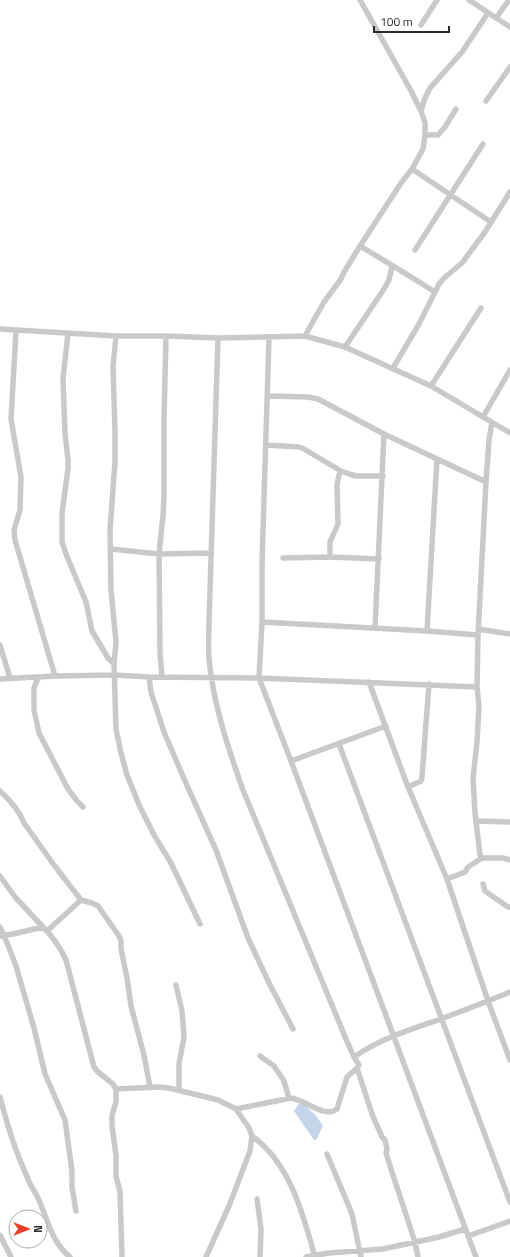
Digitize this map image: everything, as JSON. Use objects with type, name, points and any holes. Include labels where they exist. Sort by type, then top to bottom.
[{"type":"street","points":[[306,336],[324,302],[341,279],[360,246],[412,168],[423,148],[425,123],[421,111],[360,0]]},
{"type":"street","points":[[421,25],[437,0]]},
{"type":"street","points":[[469,0],[510,27]]},
{"type":"street","points":[[496,18],[508,0]]},
{"type":"street","points":[[421,111],[430,88],[462,52],[488,13]]},
{"type":"street","points":[[486,101],[510,67]]},
{"type":"street","points":[[425,135],[438,135],[445,127],[456,109]]},
{"type":"street","points":[[415,250],[483,144]]},
{"type":"street","points":[[412,168],[491,222]]},
{"type":"street","points":[[393,368],[419,324],[439,284],[462,263],[510,192]]},
{"type":"street","points":[[360,246],[435,292]]},
{"type":"street","points":[[345,347],[384,289],[389,280],[392,266]]},
{"type":"street","points":[[431,386],[481,308]]},
{"type":"street","points":[[0,329],[116,336],[218,338],[306,336],[345,347],[431,386],[510,433]]},
{"type":"street","points":[[16,331],[11,419],[21,477],[20,510],[14,530],[15,540],[54,676]]},
{"type":"street","points":[[68,333],[63,379],[68,469],[62,513],[62,542],[86,602],[92,631],[108,658],[114,664]]},
{"type":"street","points":[[116,336],[114,366],[115,454],[110,530],[111,590],[116,642],[114,664],[116,729],[127,775],[140,807],[154,835],[171,863],[200,924]]},
{"type":"street","points":[[162,677],[160,653],[159,554],[163,502],[166,336]]},
{"type":"street","points":[[269,337],[262,564],[262,622],[259,678],[476,1257]]},
{"type":"street","points":[[218,338],[209,622],[209,658],[218,706],[243,790],[354,1058],[359,1065],[357,1068],[372,1114],[382,1137],[385,1140],[387,1149],[386,1153],[392,1175],[415,1242],[418,1257]]},
{"type":"street","points":[[483,417],[510,370]]},
{"type":"street","points":[[268,396],[308,397],[318,399],[384,434],[486,482]]},
{"type":"street","points":[[482,858],[480,855],[476,821],[473,778],[479,706],[477,687],[478,632],[488,440],[492,422]]},
{"type":"street","points":[[375,628],[384,434]]},
{"type":"street","points":[[266,446],[299,447],[341,471],[356,476],[383,476]]},
{"type":"street","points":[[427,631],[437,460]]},
{"type":"street","points":[[330,557],[330,542],[338,524],[337,485],[341,471]]},
{"type":"street","points":[[111,549],[159,554],[211,553]]},
{"type":"street","points":[[283,558],[330,557],[379,559]]},
{"type":"street","points":[[262,622],[510,634]]},
{"type":"street","points":[[0,645],[10,678]]},
{"type":"street","points":[[0,679],[115,675],[149,677],[259,678],[477,687]]},
{"type":"street","points":[[40,677],[34,688],[34,710],[39,733],[68,789],[83,807]]},
{"type":"street","points":[[149,677],[151,692],[164,732],[216,850],[248,938],[293,1029]]},
{"type":"street","points":[[369,682],[408,787],[446,879],[510,1060]]},
{"type":"street","points":[[408,787],[421,781],[422,777],[428,684]]},
{"type":"street","points":[[291,761],[386,726]]},
{"type":"street","points":[[339,744],[510,1202]]},
{"type":"street","points":[[0,791],[21,816],[24,823],[54,866],[81,900],[98,906],[121,941],[121,949],[131,1006],[144,1055],[150,1087]]},
{"type":"street","points":[[476,821],[510,822]]},
{"type":"street","points":[[446,879],[465,872],[468,867],[482,858],[503,858],[510,860]]},
{"type":"street","points":[[0,876],[15,896],[60,948],[66,960],[94,1067],[113,1084],[116,1089],[116,1102],[112,1115],[112,1126],[116,1155],[116,1176],[120,1192],[122,1257]]},
{"type":"street","points":[[484,884],[486,891],[510,907]]},
{"type":"street","points":[[2,936],[45,929],[81,900]]},
{"type":"street","points":[[0,927],[2,936],[8,945],[16,966],[34,1028],[45,1074],[65,1120],[76,1211]]},
{"type":"street","points":[[176,985],[182,1011],[184,1037],[179,1064],[179,1090]]},
{"type":"street","points":[[354,1058],[369,1048],[393,1036],[510,992]]},
{"type":"street","points":[[260,1056],[274,1066],[284,1081],[289,1098]]},
{"type":"street","points":[[236,1109],[289,1098],[296,1099],[326,1112],[334,1112],[337,1109],[347,1077],[357,1068]]},
{"type":"street","points":[[116,1089],[158,1087],[179,1090],[218,1100],[236,1109],[249,1128],[252,1136],[250,1151],[227,1211],[206,1257]]},
{"type":"street","points":[[0,1097],[1,1108],[28,1180],[38,1197],[55,1238],[60,1247],[70,1257]]},
{"type":"street","points":[[252,1136],[262,1143],[286,1176],[297,1200],[315,1256]]},
{"type":"street","points":[[327,1154],[352,1214],[361,1254]]},
{"type":"street","points":[[257,1199],[261,1229],[260,1257]]},
{"type":"street","points":[[468,1236],[510,1221]]},
{"type":"street","points":[[306,1257],[361,1254],[383,1250],[465,1229]]},
{"type":"street","points":[[0,1235],[11,1257]]},
{"type":"water","points":[[301,1101],[317,1117],[323,1126],[316,1140],[314,1140],[294,1111]]}]
